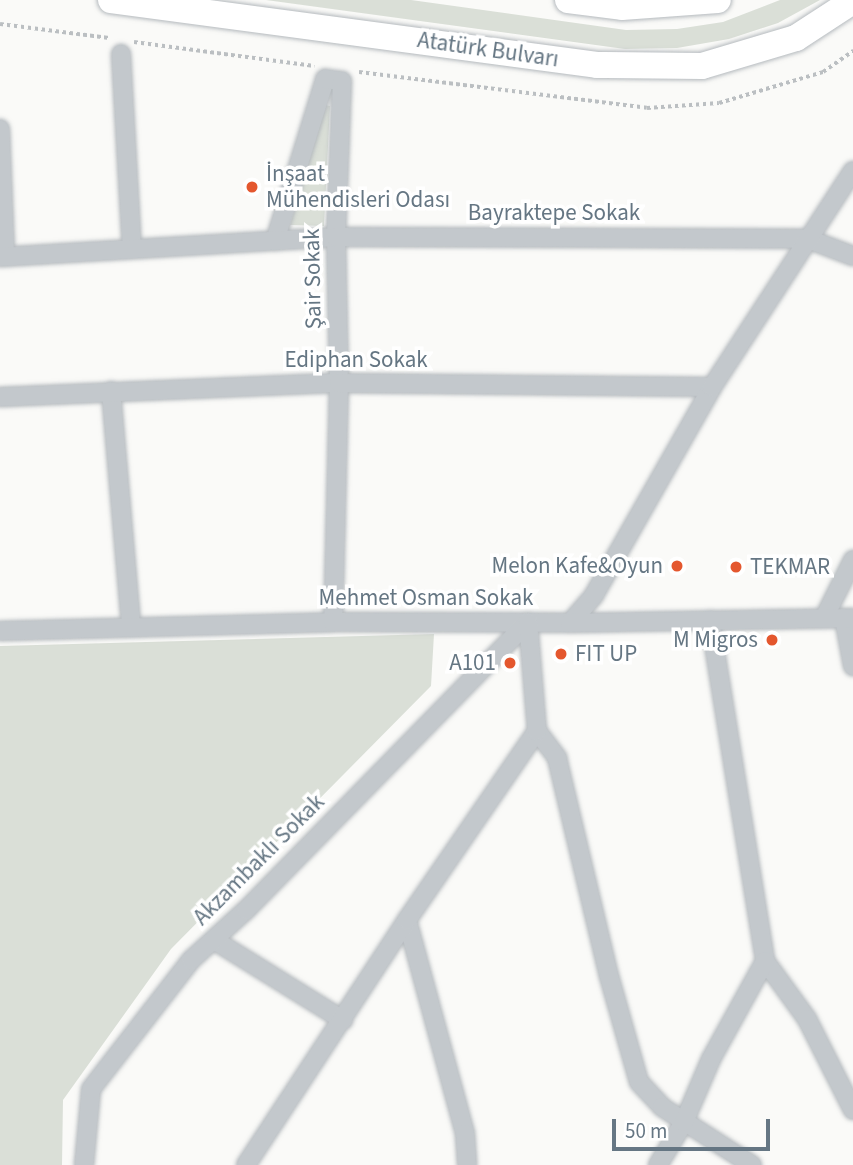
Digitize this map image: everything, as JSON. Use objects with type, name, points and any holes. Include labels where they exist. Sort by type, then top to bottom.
[{"type":"main road","name":"Atatürk Bulvarı","points":[[111,0],[597,65],[702,66],[796,38],[853,1]]},
{"type":"main road","points":[[568,0],[622,7],[718,0]]},
{"type":"street","points":[[122,47],[132,248]]},
{"type":"street","name":"Şair Sokak","points":[[275,242],[325,79],[342,81],[336,237],[339,383],[333,622]]},
{"type":"street","points":[[0,129],[3,256]]},
{"type":"street","points":[[570,623],[594,595],[712,387],[853,171]]},
{"type":"street","name":"Bayraktepe Sokak","points":[[3,256],[336,237],[808,239],[853,256]]},
{"type":"street","name":"Ediphan Sokak","points":[[0,397],[339,383],[712,387]]},
{"type":"street","points":[[111,391],[131,626]]},
{"type":"street","points":[[824,618],[853,560]]},
{"type":"street","points":[[848,618],[853,666]]},
{"type":"street","name":"Mehmet Osman Sokak","points":[[0,631],[333,622],[570,623],[848,618]]},
{"type":"street","points":[[710,620],[765,961],[807,1019],[853,1110]]},
{"type":"street","points":[[528,622],[537,731],[557,758],[609,976],[639,1082],[662,1107],[752,1165]]},
{"type":"street","name":"Akzambaklı Sokak","points":[[84,1165],[91,1089],[191,960],[246,910],[528,622]]},
{"type":"street","points":[[246,1165],[407,920],[537,731]]},
{"type":"street","points":[[407,920],[465,1134],[467,1165]]},
{"type":"street","points":[[214,940],[343,1020]]},
{"type":"street","points":[[658,1165],[684,1122],[711,1059],[765,961]]},
{"type":"path","points":[[0,24],[110,38]]},
{"type":"path","points":[[122,47],[325,68]]},
{"type":"path","points":[[352,71],[647,108],[719,103],[823,72],[853,51]]},
{"type":"shaded area","points":[[266,0],[411,0],[626,30],[677,29],[723,22],[780,0],[820,0],[778,23],[729,39],[677,48],[625,49]]},
{"type":"shaded area","points":[[325,105],[330,106],[324,226],[290,225]]},
{"type":"shaded area","points":[[434,634],[431,686],[171,949],[63,1100],[62,1165],[0,1165],[0,646]]},
{"type":"place","name":"İnşaat Mühendisleri Odası","points":[[252,187]]},
{"type":"place","name":"Melon Kafe&Oyun","points":[[677,566]]},
{"type":"place","name":"TEKMAR","points":[[736,567]]},
{"type":"place","name":"M Migros","points":[[772,640]]},
{"type":"place","name":"FIT UP","points":[[561,654]]},
{"type":"place","name":"A101","points":[[510,663]]}]
